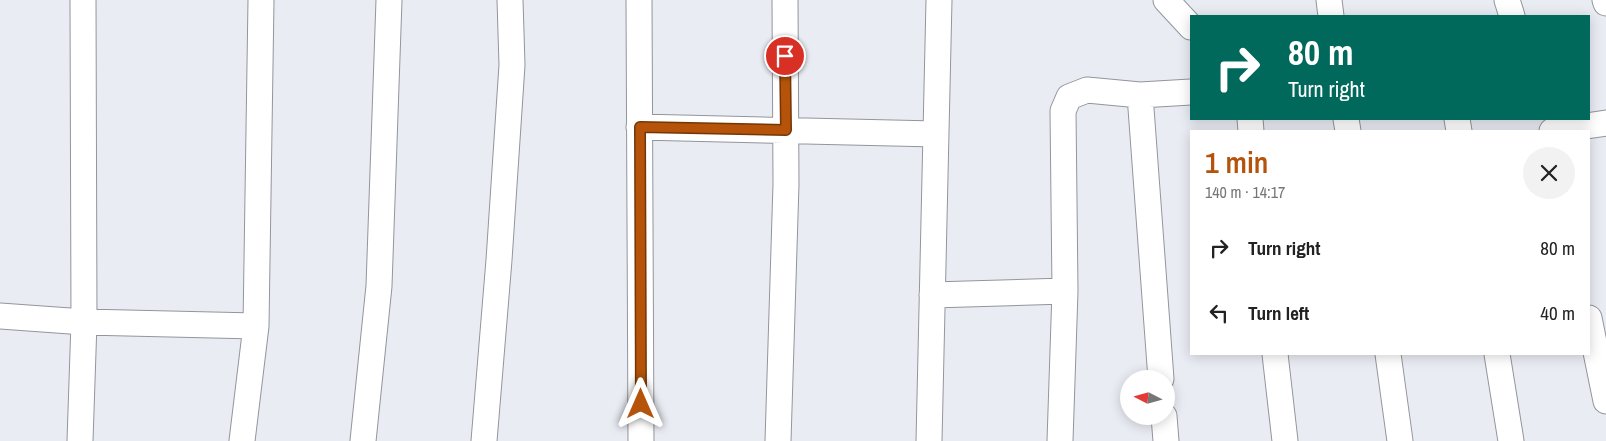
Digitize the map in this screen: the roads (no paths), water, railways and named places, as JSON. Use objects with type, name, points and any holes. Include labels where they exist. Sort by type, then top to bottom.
[{"type":"street","points":[[80,441],[84,322],[83,0]]},
{"type":"street","points":[[242,441],[256,326],[261,0]]},
{"type":"street","points":[[363,441],[379,286],[389,0]]},
{"type":"street","points":[[484,441],[499,260],[512,65],[510,0]]},
{"type":"street","points":[[638,0],[641,441]]},
{"type":"street","points":[[778,441],[786,184],[785,0]]},
{"type":"street","points":[[929,441],[939,0]]},
{"type":"street","points":[[1166,0],[1190,26]]},
{"type":"street","points":[[1329,0],[1331,15]]},
{"type":"street","points":[[1508,0],[1512,15]]},
{"type":"street","points":[[1060,441],[1065,291],[1063,111],[1069,97],[1087,90],[1140,95],[1190,92]]},
{"type":"street","points":[[1140,95],[1161,370]]},
{"type":"street","points":[[1559,130],[1606,123]]},
{"type":"street","points":[[640,127],[936,134]]},
{"type":"street","points":[[932,295],[1065,291]]},
{"type":"street","points":[[0,316],[84,322],[256,326]]},
{"type":"street","points":[[1590,323],[1606,401]]},
{"type":"street","points":[[1276,355],[1285,441]]},
{"type":"street","points":[[1388,355],[1400,441]]},
{"type":"street","points":[[1496,355],[1511,441]]},
{"type":"street","points":[[1165,425],[1166,441]]}]
